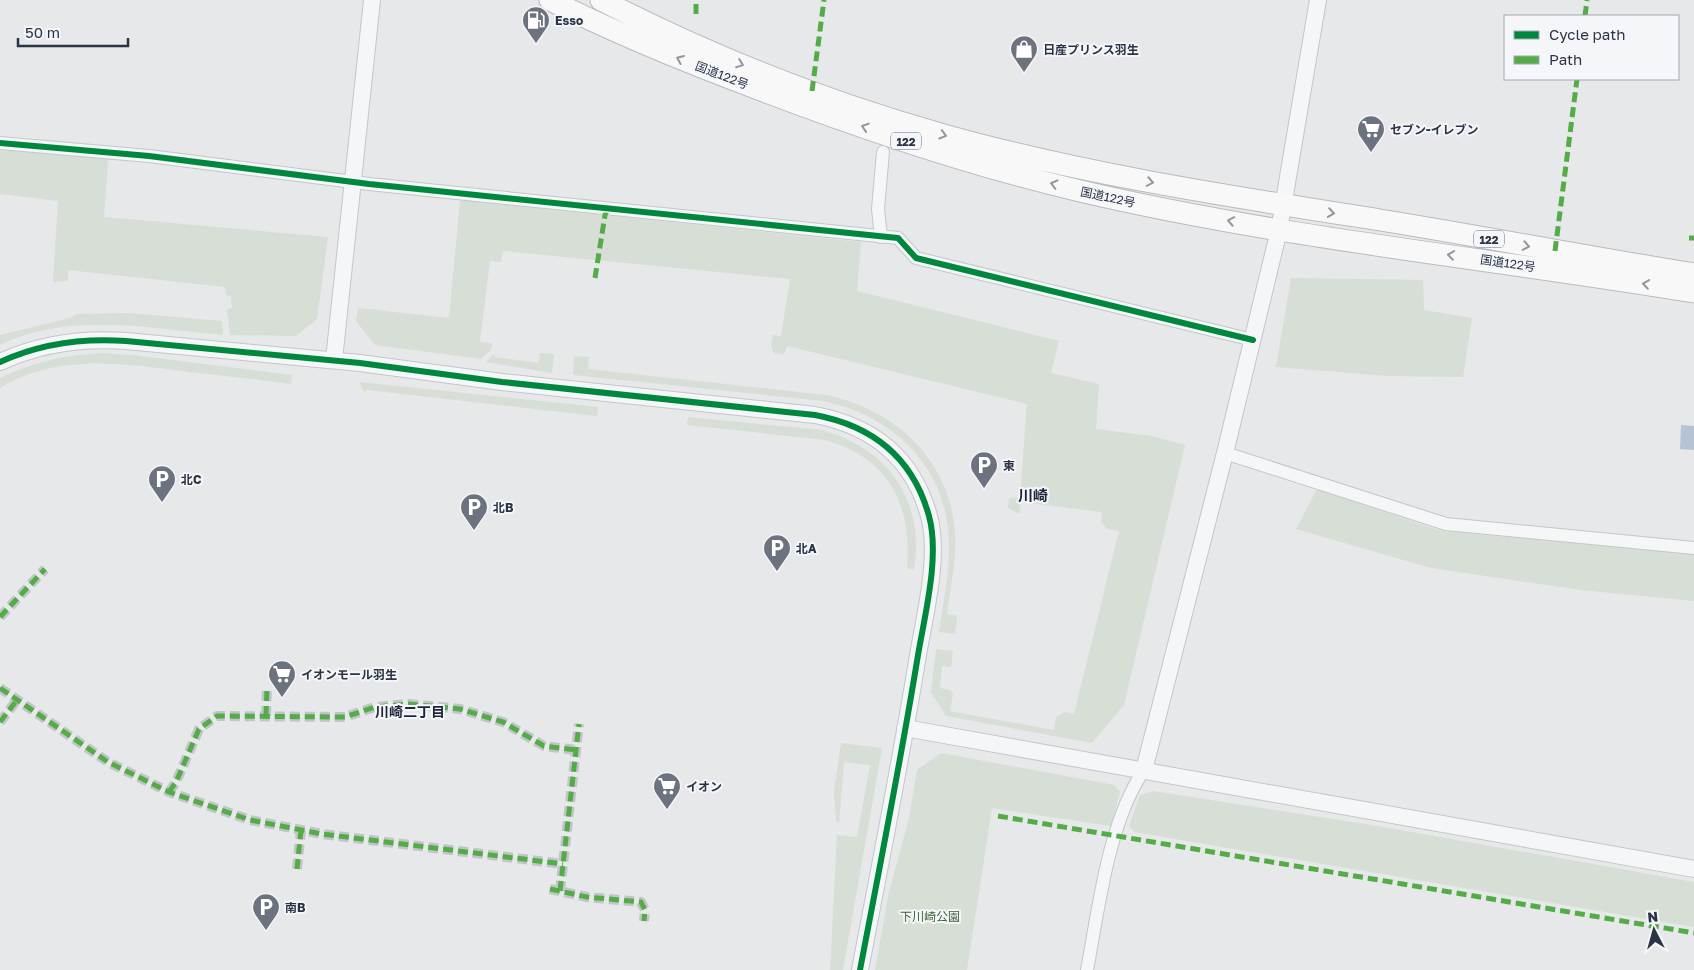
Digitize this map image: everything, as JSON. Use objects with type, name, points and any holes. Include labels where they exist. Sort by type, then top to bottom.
[{"type":"highway","name":"国道122号","points":[[550,0],[692,64],[816,111],[1013,174],[1077,190],[1278,230],[1694,292]]},
{"type":"highway","name":"国道122号","points":[[601,0],[725,58],[812,91],[944,135],[1103,172],[1283,206],[1694,274]]},
{"type":"street","points":[[334,360],[372,0]]},
{"type":"street","points":[[1087,970],[1108,864],[1125,806],[1144,770],[1253,340],[1283,206],[1318,0]]},
{"type":"street","points":[[0,143],[149,156],[353,182],[898,238],[916,258],[1253,340]]},
{"type":"street","points":[[881,237],[878,210],[883,152]]},
{"type":"street","points":[[0,362],[54,345],[110,340],[334,360],[502,382],[815,415],[855,426],[881,441],[913,477],[926,505],[932,532],[931,565],[906,728],[860,970]]},
{"type":"street","points":[[1225,453],[1446,524],[1694,548]]},
{"type":"street","points":[[906,728],[1694,869]]},
{"type":"green space","points":[[0,150],[108,159],[104,217],[328,237],[317,319],[296,336],[230,335],[227,309],[232,308],[231,296],[226,295],[225,287],[68,270],[68,281],[53,282],[58,201],[0,194]]},
{"type":"green space","points":[[460,200],[861,242],[857,291],[1059,341],[1051,373],[1099,384],[1096,429],[1152,436],[1185,445],[1124,705],[1092,743],[946,716],[931,692],[936,649],[953,651],[951,667],[942,666],[940,688],[950,690],[953,694],[950,711],[1054,730],[1056,718],[1064,712],[1074,714],[1119,531],[1107,529],[1101,522],[1102,512],[1021,502],[1019,514],[1008,508],[1009,498],[1020,497],[1027,404],[787,346],[784,354],[774,353],[771,345],[773,335],[781,336],[790,279],[503,251],[501,262],[490,261],[480,342],[492,343],[491,350],[481,359],[375,345],[356,321],[358,308],[449,318]]},
{"type":"green space","points":[[1291,278],[1423,280],[1424,310],[1472,318],[1463,377],[1387,376],[1276,367]]},
{"type":"green space","points":[[128,313],[222,321],[223,335],[110,325],[82,325],[54,328],[0,345],[0,335],[70,318],[77,314]]},
{"type":"green space","points":[[102,353],[292,375],[291,384],[135,366],[88,364],[43,370],[21,377],[0,388],[0,378],[25,368],[62,358]]},
{"type":"green space","points":[[540,353],[554,354],[552,373],[486,362],[493,354],[495,357],[539,363]]},
{"type":"green space","points":[[574,356],[589,357],[588,369],[827,395],[873,411],[893,424],[927,456],[940,476],[949,499],[954,523],[955,546],[954,569],[947,614],[957,616],[955,634],[939,632],[949,553],[946,515],[938,490],[927,468],[912,449],[894,432],[849,408],[823,401],[573,375]]},
{"type":"green space","points":[[359,382],[598,407],[597,416],[367,390],[364,392]]},
{"type":"green space","points":[[688,417],[821,430],[845,438],[866,450],[883,464],[897,481],[907,500],[914,522],[916,545],[914,570],[907,568],[908,545],[900,504],[892,487],[866,459],[847,448],[825,440],[687,425]]},
{"type":"green space","points":[[1317,489],[1441,531],[1694,554],[1694,601],[1581,590],[1431,568],[1296,529]]},
{"type":"green space","points":[[841,743],[882,748],[843,970],[830,970],[837,835],[857,837],[870,765],[844,762],[839,823],[836,821],[834,791]]},
{"type":"green space","name":"下川崎公園","points":[[941,753],[1114,785],[1120,792],[1111,826],[992,808],[967,970],[875,970],[888,896],[909,818],[917,770]]},
{"type":"green space","points":[[1153,791],[1378,826],[1694,882],[1694,927],[1134,832],[1129,826],[1140,795]]},
{"type":"water","points":[[1681,425],[1694,426],[1694,450],[1680,449]]},
{"type":"tunnel","points":[[0,617],[45,569]]},
{"type":"tunnel","points":[[266,716],[267,687]]},
{"type":"tunnel","points":[[0,688],[108,762],[169,792],[250,820],[322,834],[563,864]]},
{"type":"tunnel","points":[[0,722],[17,700]]},
{"type":"tunnel","points":[[169,792],[176,782],[199,729],[217,716],[345,717],[375,707],[409,704],[460,709],[503,722],[544,746],[576,750]]},
{"type":"tunnel","points":[[560,891],[579,724]]},
{"type":"tunnel","points":[[297,869],[301,830]]},
{"type":"tunnel","points":[[550,889],[587,897],[641,902],[645,910],[644,921]]},
{"type":"marked path","points":[[696,0],[696,14]]},
{"type":"marked path","points":[[812,91],[824,0]]},
{"type":"marked path","points":[[1585,15],[1587,0]]},
{"type":"marked path","points":[[1555,251],[1577,80]]},
{"type":"marked path","points":[[595,278],[605,215],[608,209]]},
{"type":"marked path","points":[[1689,238],[1694,238]]},
{"type":"marked path","points":[[0,617],[45,569]]},
{"type":"marked path","points":[[266,716],[267,687]]},
{"type":"marked path","points":[[0,688],[108,762],[169,792],[250,820],[322,834],[563,864]]},
{"type":"marked path","points":[[0,722],[17,700]]},
{"type":"marked path","points":[[169,792],[176,782],[199,729],[217,716],[345,717],[375,707],[409,704],[460,709],[503,722],[544,746],[576,750]]},
{"type":"marked path","points":[[560,891],[579,724]]},
{"type":"marked path","points":[[998,816],[1694,933]]},
{"type":"marked path","points":[[297,869],[301,830]]},
{"type":"marked path","points":[[550,889],[587,897],[641,902],[645,910],[644,921]]},
{"type":"cycle path","points":[[0,143],[149,156],[369,184],[898,238],[916,258],[1253,340]]},
{"type":"cycle path","points":[[0,362],[30,351],[62,344],[94,340],[126,341],[360,363],[502,382],[815,415],[836,420],[872,436],[888,448],[913,477],[929,516],[933,549],[927,604],[860,970]]},
{"type":"place","name":"Esso","points":[[536,44]]},
{"type":"place","name":"日産プリンス羽生","points":[[1024,73]]},
{"type":"place","name":"セブン-イレブン","points":[[1371,153]]},
{"type":"place","name":"東","points":[[984,489]]},
{"type":"place","name":"北C","points":[[162,503]]},
{"type":"place","name":"北B","points":[[474,531]]},
{"type":"place","name":"北A","points":[[777,572]]},
{"type":"place","name":"イオンモール羽生","points":[[282,698]]},
{"type":"place","name":"イオン","points":[[667,810]]},
{"type":"place","name":"南B","points":[[266,931]]},
{"type":"district","name":"川崎","points":[[1033,495]]},
{"type":"district","name":"川崎二丁目","points":[[410,711]]}]
